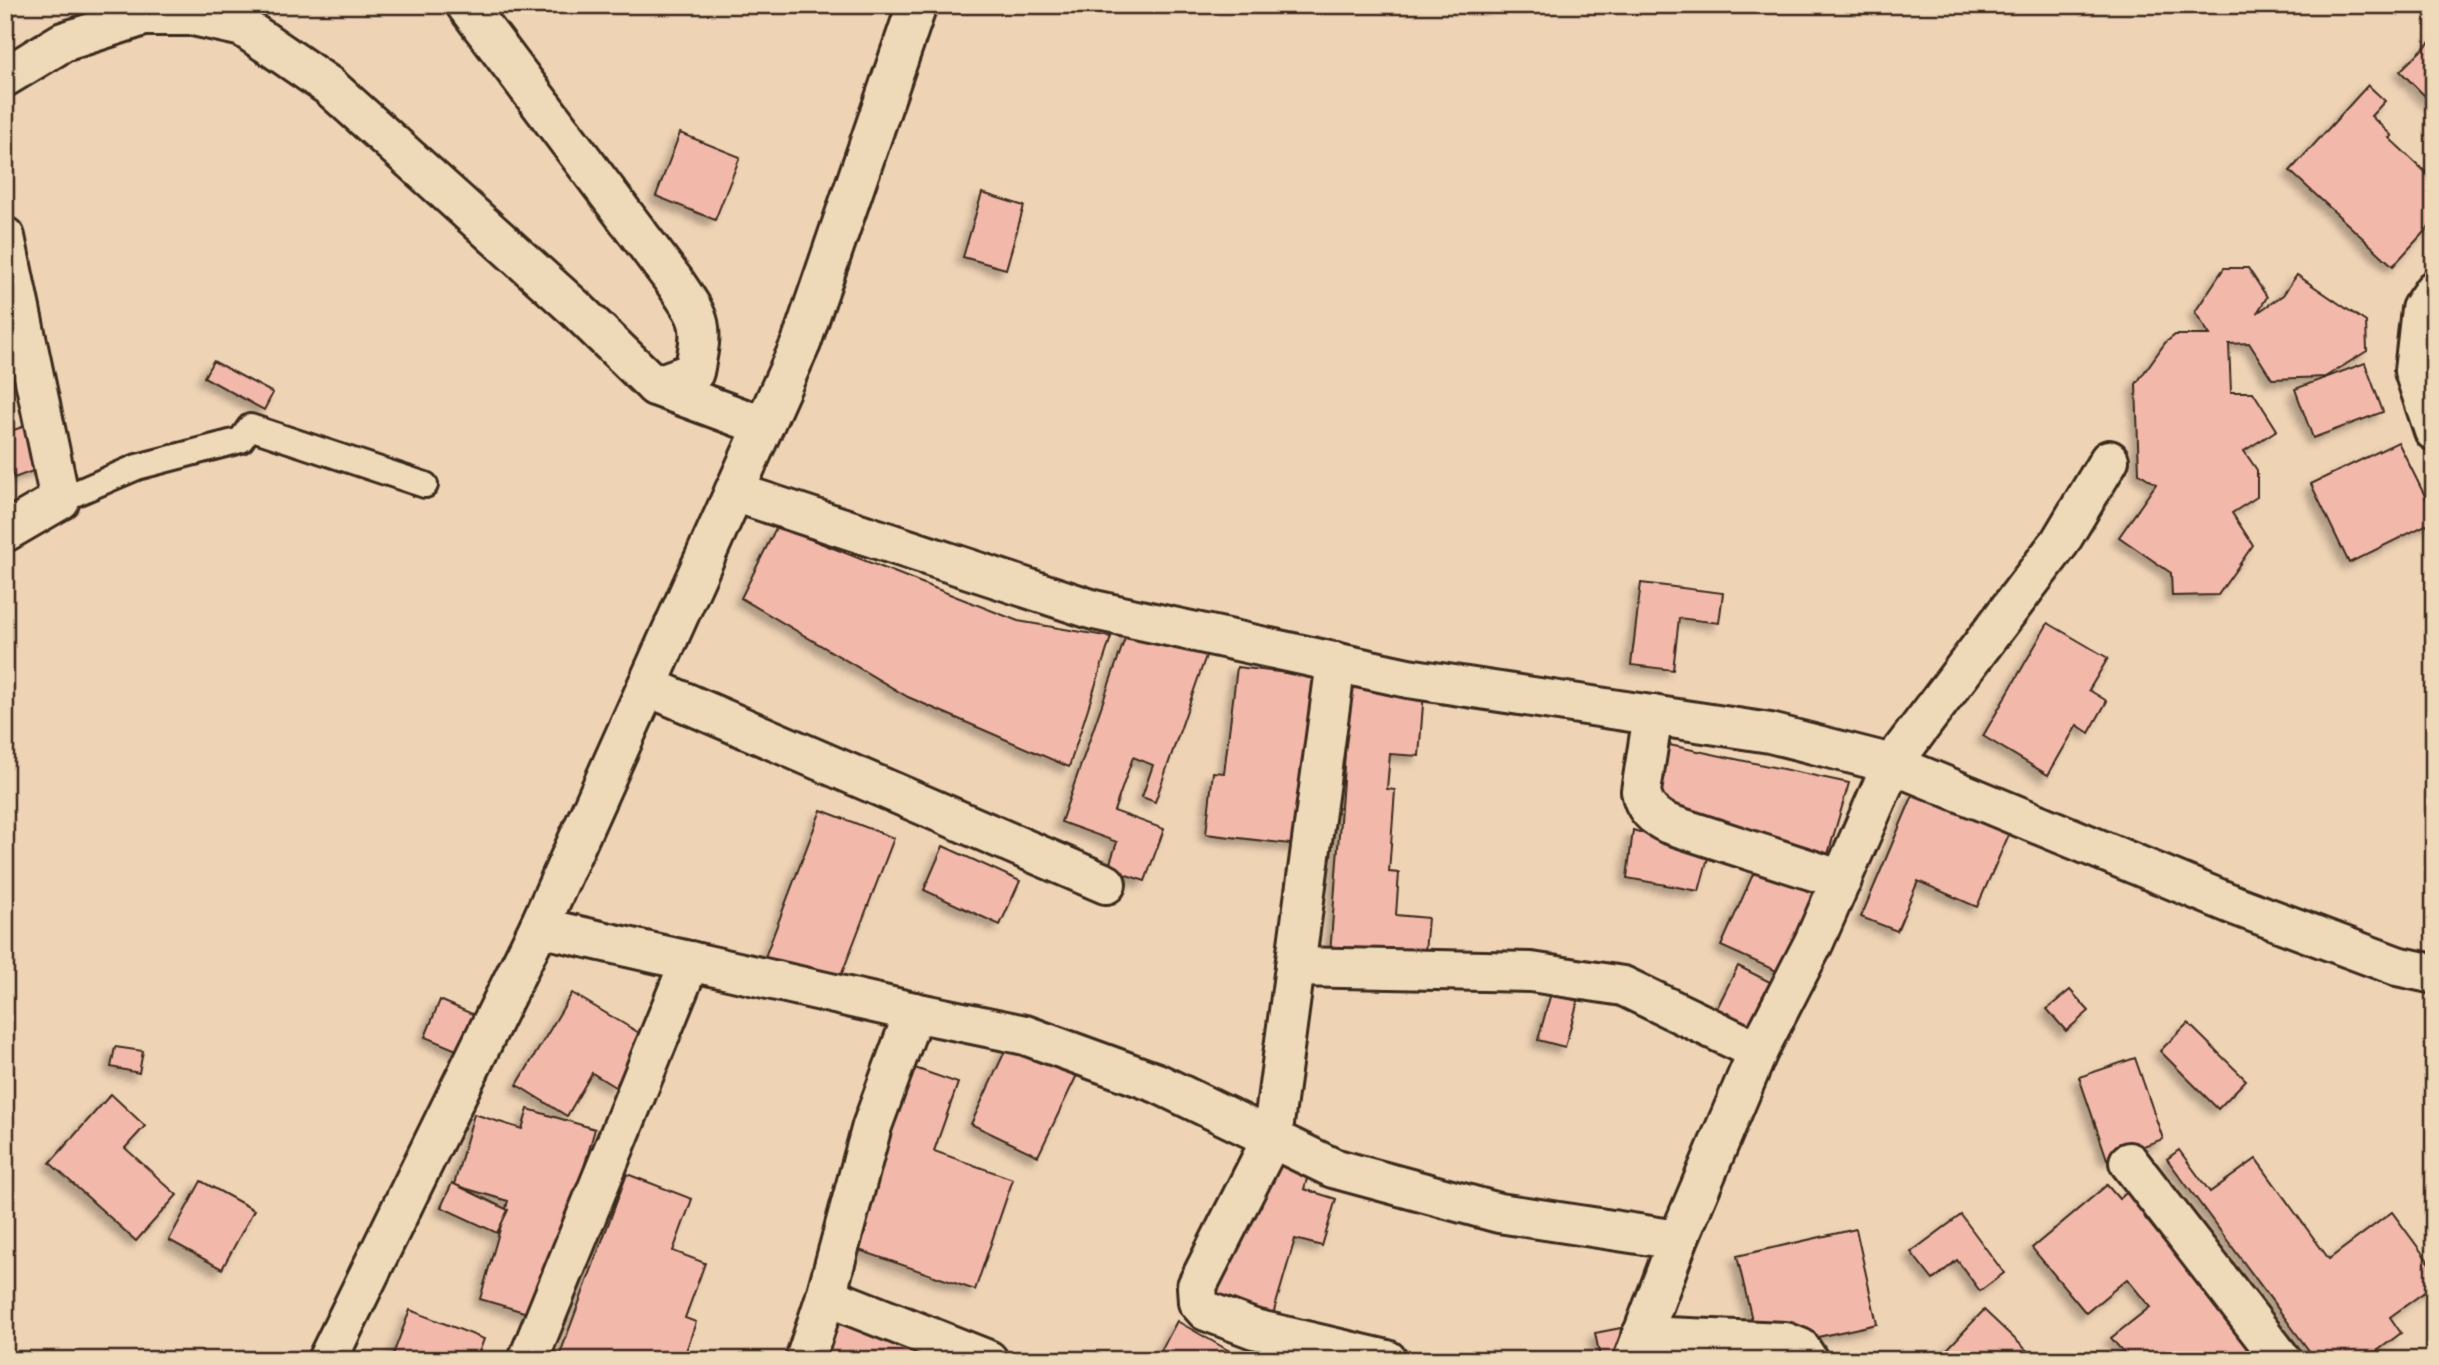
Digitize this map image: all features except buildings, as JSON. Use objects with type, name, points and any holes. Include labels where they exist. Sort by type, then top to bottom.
[{"type":"street","points":[[466,5],[697,315],[701,338],[694,372],[655,386]]},
{"type":"street","points":[[327,1360],[539,927],[801,343],[917,5]]},
{"type":"street","points":[[5,76],[63,42],[159,11],[243,27],[329,86],[577,310],[655,386],[763,426]]},
{"type":"street","points":[[5,237],[60,500],[5,532]]},
{"type":"street","points":[[2434,290],[2421,309],[2414,371],[2434,431]]},
{"type":"street","points":[[1808,1360],[1800,1348],[1785,1342],[1637,1348],[1678,1240],[1758,1051],[1814,942],[1892,764],[2060,542],[2109,460]]},
{"type":"street","points":[[734,492],[1094,610],[1408,678],[1770,733],[1892,764],[2234,905],[2397,966],[2434,974]]},
{"type":"street","points":[[1336,662],[1272,1138],[1196,1286],[1198,1302],[1206,1311],[1254,1329],[1387,1360]]},
{"type":"street","points":[[647,686],[1106,884]]},
{"type":"street","points":[[1653,715],[1642,791],[1643,800],[1653,815],[1669,824],[1842,880]]},
{"type":"street","points":[[539,927],[1025,1035],[1157,1083],[1333,1168],[1499,1213],[1678,1240]]},
{"type":"street","points":[[528,1360],[690,961]]},
{"type":"street","points":[[1295,967],[1531,972],[1623,986],[1758,1051]]},
{"type":"street","points":[[805,1360],[826,1296],[872,1126],[914,1012]]},
{"type":"street","points":[[2129,1162],[2282,1360]]},
{"type":"street","points":[[826,1296],[988,1360]]},
{"type":"lane","points":[[60,500],[136,467],[241,440],[250,427],[425,485]]}]
